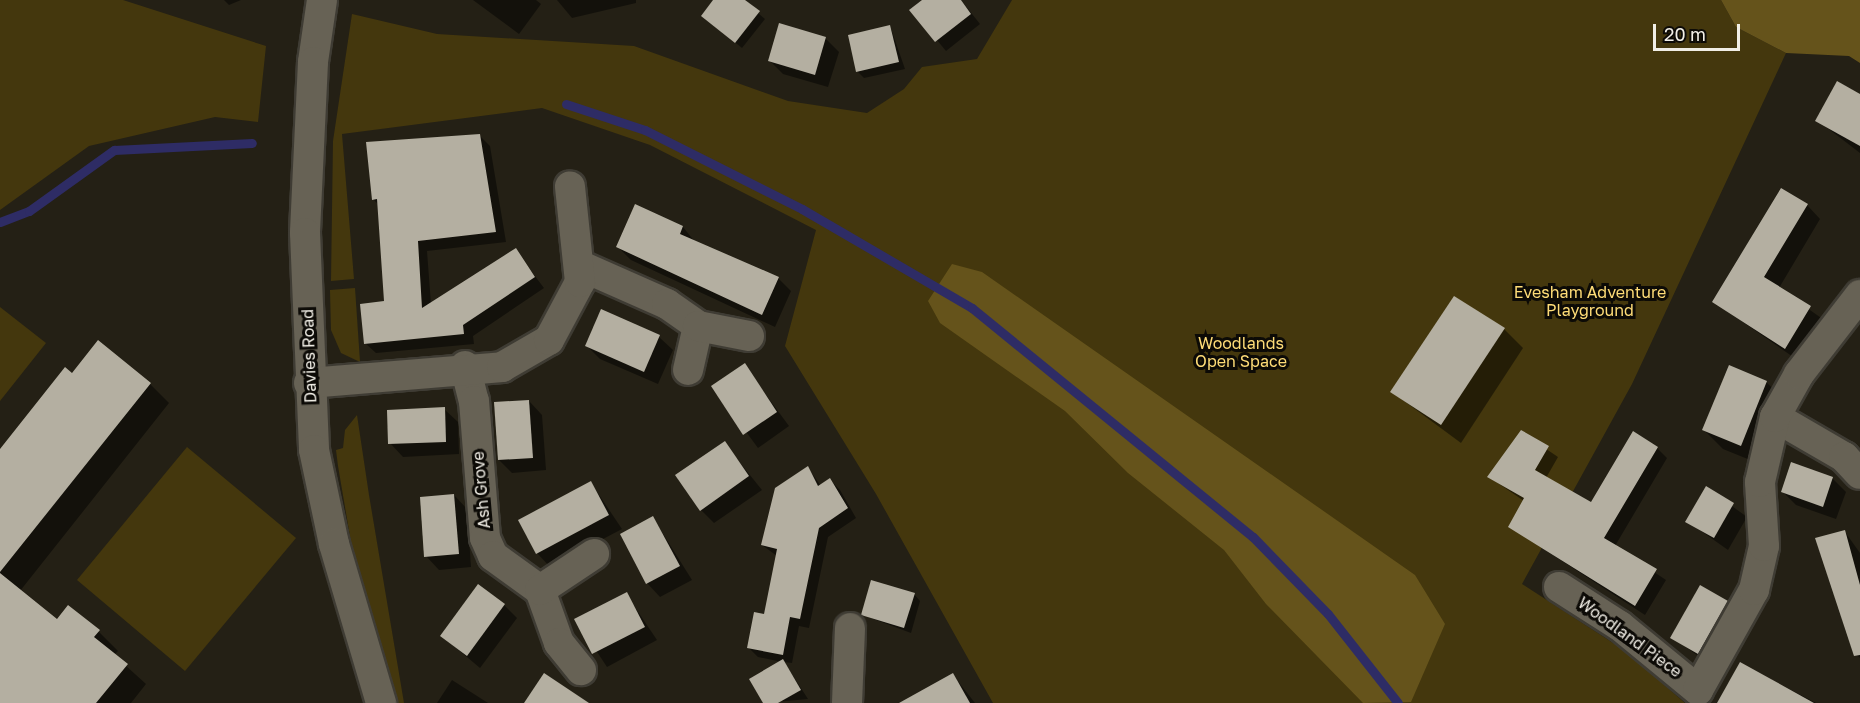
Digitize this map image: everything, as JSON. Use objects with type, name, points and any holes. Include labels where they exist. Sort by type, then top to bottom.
[{"type":"street","name":"Davies Road","points":[[322,0],[313,62],[304,233],[309,383],[314,450],[334,544],[381,703]]},
{"type":"street","points":[[309,383],[465,366],[502,367],[549,340],[574,302],[581,266],[570,187]]},
{"type":"street","points":[[581,266],[667,304],[698,327],[749,336]]},
{"type":"street","name":"Woodland Piece","points":[[1559,587],[1670,663],[1704,697],[1754,590],[1764,546],[1760,482],[1774,417],[1799,374],[1860,294]]},
{"type":"street","points":[[688,370],[698,327]]},
{"type":"street","name":"Ash Grove","points":[[465,366],[474,401],[485,538],[493,556],[540,590]]},
{"type":"street","points":[[1774,417],[1844,457],[1860,474]]},
{"type":"street","points":[[581,670],[560,643],[540,590],[594,554]]},
{"type":"street","points":[[847,703],[850,628]]},
{"type":"green space","points":[[0,0],[123,0],[266,46],[258,122],[215,117],[89,146],[0,210]]},
{"type":"green space","name":"Woodlands Open Space","points":[[1012,0],[1721,0],[1736,27],[1786,53],[1632,384],[1522,584],[1624,650],[1685,703],[993,703],[876,494],[785,346],[816,230],[650,145],[542,108],[342,134],[354,279],[331,281],[333,141],[352,14],[437,34],[634,46],[788,101],[867,113],[904,89],[922,67],[977,59]]},
{"type":"green space","points":[[355,288],[360,362],[341,353],[331,330],[330,290]]},
{"type":"green space","points":[[0,307],[46,343],[0,401]]},
{"type":"green space","points":[[357,415],[404,703],[394,703],[352,548],[338,466],[336,450],[343,448],[345,430]]},
{"type":"green space","points":[[187,447],[296,538],[185,671],[77,580]]},
{"type":"shaded area","points":[[1721,0],[1860,0],[1860,63],[1849,56],[1786,53],[1736,27]]},
{"type":"shaded area","points":[[952,264],[982,272],[1415,575],[1445,624],[1411,702],[1363,703],[1266,604],[1224,550],[1128,473],[1065,411],[940,323],[928,301]]},
{"type":"building","points":[[713,0],[745,0],[760,11],[735,43],[701,16]]},
{"type":"building","points":[[922,0],[961,0],[971,14],[935,42],[909,10]]},
{"type":"building","points":[[779,23],[826,37],[815,75],[768,61]]},
{"type":"building","points":[[890,25],[899,62],[856,72],[848,35]]},
{"type":"building","points":[[1837,81],[1860,94],[1860,146],[1815,121]]},
{"type":"building","points":[[480,134],[496,232],[418,241],[422,308],[516,248],[535,277],[463,325],[464,334],[364,344],[360,304],[384,301],[377,199],[372,200],[366,142]]},
{"type":"building","points":[[1781,188],[1808,204],[1764,277],[1811,306],[1785,349],[1712,302]]},
{"type":"building","points":[[635,204],[683,226],[680,234],[779,277],[762,315],[616,247]]},
{"type":"building","name":"Evesham Adventure Playground","points":[[1454,296],[1505,328],[1441,425],[1390,392]]},
{"type":"building","points":[[601,309],[660,335],[644,372],[585,346]]},
{"type":"building","points":[[98,340],[151,383],[0,572],[0,449],[65,367],[72,373]]},
{"type":"building","points":[[745,363],[777,412],[743,435],[711,386]]},
{"type":"building","points":[[1729,365],[1767,381],[1741,446],[1702,430]]},
{"type":"building","points":[[529,400],[533,458],[498,460],[494,402]]},
{"type":"building","points":[[445,407],[446,442],[388,444],[387,410]]},
{"type":"building","points":[[1521,430],[1549,446],[1535,470],[1591,502],[1633,431],[1658,447],[1604,538],[1657,569],[1635,606],[1508,527],[1524,498],[1487,477]]},
{"type":"building","points":[[725,441],[749,476],[700,511],[675,475]]},
{"type":"building","points":[[1791,462],[1833,477],[1823,507],[1781,492]]},
{"type":"building","points":[[808,466],[818,486],[830,478],[848,508],[819,528],[800,619],[790,617],[783,655],[747,648],[754,612],[764,614],[777,549],[761,545],[775,488]]},
{"type":"building","points":[[591,481],[609,515],[536,554],[518,520]]},
{"type":"building","points":[[1706,486],[1734,503],[1714,538],[1685,522]]},
{"type":"building","points":[[454,494],[459,554],[424,557],[420,497]]},
{"type":"building","points":[[653,516],[680,566],[646,584],[620,534]]},
{"type":"building","points":[[1845,530],[1860,585],[1860,655],[1854,656],[1815,538]]},
{"type":"building","points":[[0,573],[57,619],[68,605],[100,630],[94,637],[128,664],[96,703],[0,703]]},
{"type":"building","points":[[871,580],[915,593],[904,628],[861,615]]},
{"type":"building","points":[[478,584],[505,604],[467,656],[440,636]]},
{"type":"building","points":[[1700,585],[1728,601],[1698,654],[1670,638]]},
{"type":"building","points":[[627,592],[645,627],[592,654],[574,619]]},
{"type":"building","points":[[783,659],[801,690],[778,703],[763,703],[749,679]]},
{"type":"building","points":[[1740,662],[1769,678],[1814,703],[1717,703]]},
{"type":"building","points":[[544,673],[589,703],[524,703]]},
{"type":"building","points":[[953,673],[970,703],[899,703]]},
{"type":"waterway","points":[[566,104],[645,130],[802,209],[972,308],[1253,537],[1328,614],[1398,703]]},
{"type":"waterway","points":[[0,222],[29,211],[114,150],[252,143]]}]
